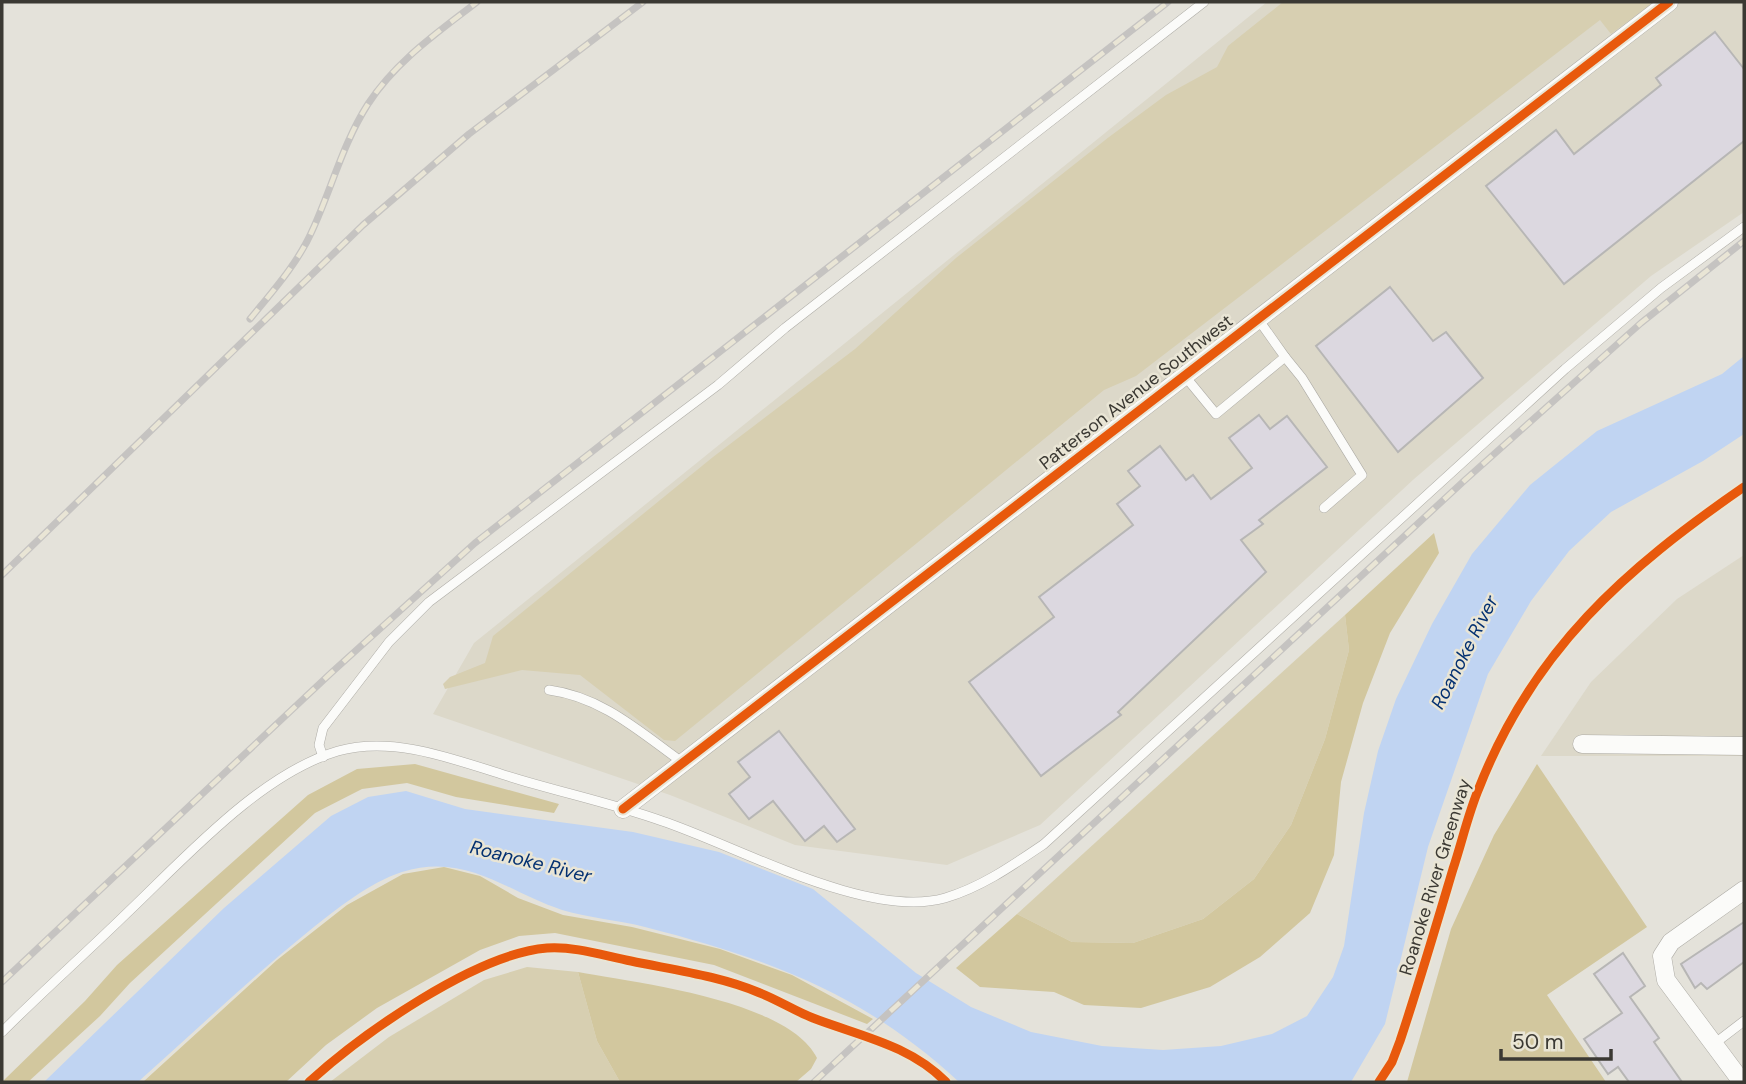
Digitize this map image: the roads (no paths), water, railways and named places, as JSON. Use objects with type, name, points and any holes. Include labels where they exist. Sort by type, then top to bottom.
[{"type":"street","name":"Patterson Avenue Southwest","points":[[624,808],[1668,2]]},
{"type":"street","points":[[1582,744],[1744,746]]},
{"type":"street","points":[[1742,1082],[1665,980],[1662,956],[1671,942],[1744,890]]},
{"type":"lane","points":[[323,757],[319,745],[323,727],[390,642],[429,602],[718,385],[785,328],[1204,2]]},
{"type":"lane","points":[[2,1032],[223,823],[291,774],[323,757],[361,747],[425,752],[555,792],[624,808],[838,890],[890,901],[943,898],[999,875],[1044,844],[1565,369],[1661,288],[1744,227]]},
{"type":"lane","points":[[1257,317],[1302,378],[1362,475],[1324,508]]},
{"type":"lane","points":[[1183,374],[1216,414],[1285,357]]},
{"type":"lane","points":[[548,690],[579,696],[600,705],[682,762]]},
{"type":"lane","points":[[1714,1044],[1744,1021]]},
{"type":"water","name":"Roanoke River","points":[[1744,356],[1744,434],[1703,461],[1611,512],[1569,551],[1531,601],[1488,674],[1428,847],[1385,1024],[1351,1082],[959,1082],[923,1051],[850,1002],[774,967],[690,939],[562,910],[466,870],[425,867],[389,877],[353,897],[265,968],[138,1082],[44,1082],[224,908],[331,816],[368,797],[406,791],[465,809],[633,832],[719,852],[813,889],[916,973],[971,1007],[1031,1032],[1102,1046],[1163,1050],[1221,1046],[1272,1034],[1307,1016],[1333,977],[1344,946],[1364,813],[1378,751],[1396,699],[1432,624],[1472,554],[1530,485],[1597,431],[1722,374]]},
{"type":"railway","points":[[250,319],[284,277],[306,243],[351,135],[368,104],[404,61],[477,2]]},
{"type":"railway","points":[[2,575],[363,225],[469,134],[643,2]]},
{"type":"railway","points":[[2,982],[331,673],[475,543],[1168,2]]},
{"type":"railway","points":[[814,1082],[1465,480],[1641,323],[1744,241]]}]
